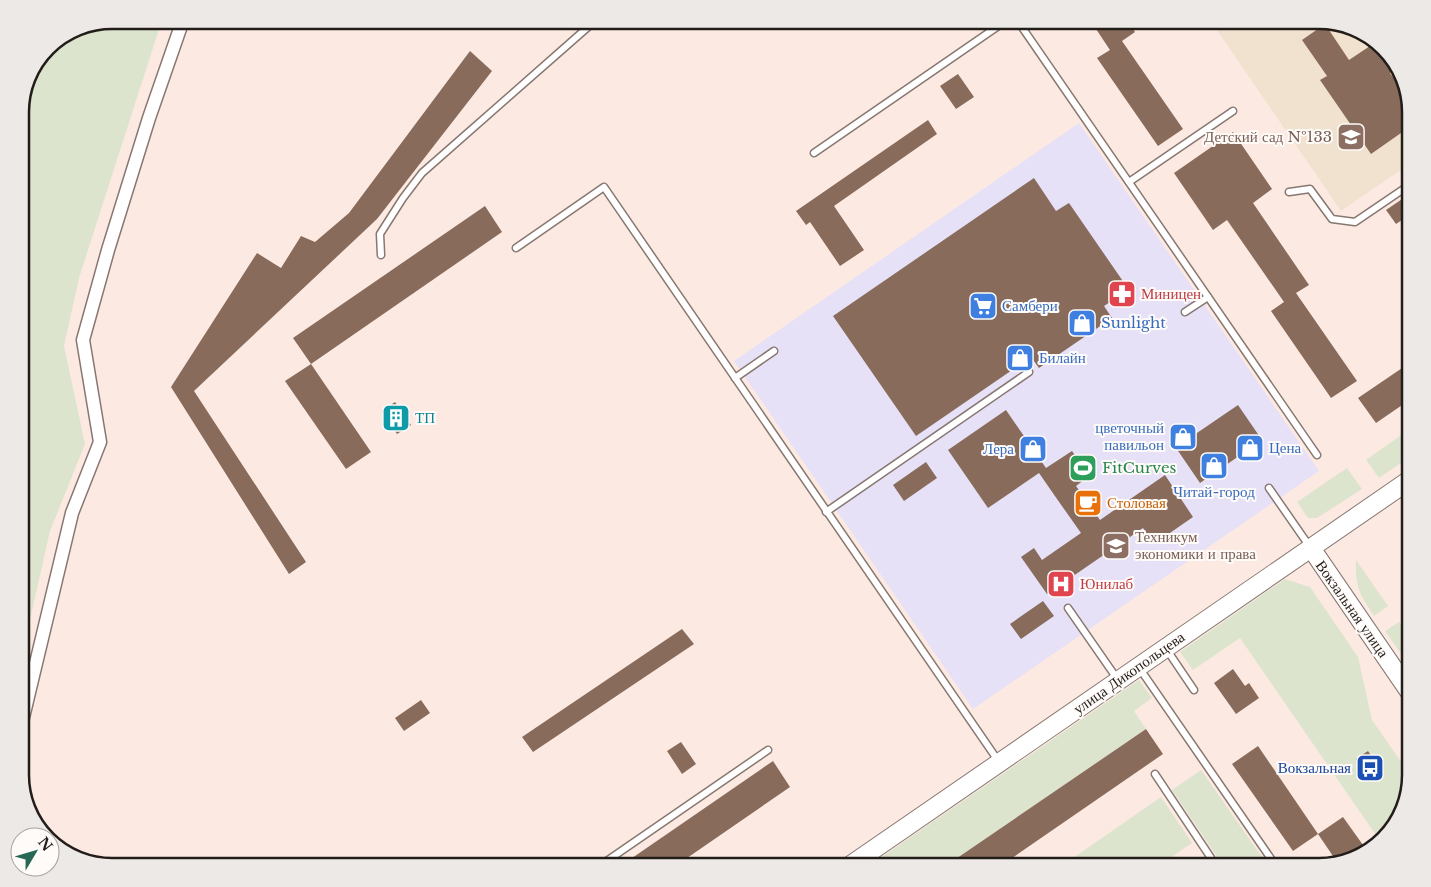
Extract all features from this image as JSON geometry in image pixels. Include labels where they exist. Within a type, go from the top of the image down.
[{"type":"street","points":[[29,692],[72,513],[100,442],[83,340],[108,250],[149,118],[180,29]]},
{"type":"street","name":"улица Дикопольцева","points":[[861,858],[1402,485]]},
{"type":"street","name":"Вокзальная улица","points":[[1311,548],[1402,681]]},
{"type":"lane","points":[[382,255],[380,234],[422,173],[586,29]]},
{"type":"lane","points":[[814,152],[994,29]]},
{"type":"lane","points":[[1023,29],[1317,455]]},
{"type":"lane","points":[[1129,182],[1233,111]]},
{"type":"lane","points":[[516,248],[604,187],[999,763]]},
{"type":"lane","points":[[1289,192],[1310,189],[1332,219],[1356,222],[1402,190]]},
{"type":"lane","points":[[1185,312],[1208,297]]},
{"type":"lane","points":[[735,378],[774,351]]},
{"type":"lane","points":[[826,512],[1029,372]]},
{"type":"lane","points":[[1270,488],[1311,548]]},
{"type":"lane","points":[[1068,608],[1118,681]]},
{"type":"lane","points":[[1166,648],[1194,690]]},
{"type":"lane","points":[[1138,667],[1270,858]]},
{"type":"lane","points":[[611,858],[768,750]]},
{"type":"lane","points":[[1155,774],[1211,858]]},
{"type":"shaded area","name":"Детский сад №133","points":[[1216,29],[1330,29],[1361,40],[1378,53],[1388,66],[1394,75],[1401,96],[1402,169],[1341,211]]},
{"type":"shaded area","points":[[1079,123],[1319,471],[973,709],[734,361]]},
{"type":"green space","points":[[159,29],[79,278],[64,346],[85,444],[50,531],[29,624],[30,96],[35,80],[53,53],[80,35],[96,30]]},
{"type":"green space","points":[[1402,434],[1402,462],[1379,478],[1366,460]]},
{"type":"green space","points":[[1347,468],[1362,489],[1317,518],[1308,518],[1297,502]]},
{"type":"green space","points":[[1356,560],[1388,606],[1374,616],[1359,590],[1356,577]]},
{"type":"green space","points":[[1285,579],[1310,587],[1358,657],[1372,720],[1402,763],[1402,786],[1396,807],[1378,834],[1376,836],[1240,638],[1193,670],[1180,652]]},
{"type":"green space","points":[[1399,622],[1402,626],[1402,655],[1385,631]]},
{"type":"green space","points":[[1139,680],[1152,698],[1134,711],[1146,729],[957,858],[880,858]]},
{"type":"green space","points":[[1201,770],[1263,858],[1218,858],[1172,790]]},
{"type":"green space","points":[[1161,797],[1192,843],[1170,858],[1073,858]]},
{"type":"building","points":[[1096,29],[1133,29],[1135,32],[1122,41],[1183,129],[1158,146],[1097,58],[1110,50]]},
{"type":"building","points":[[1318,29],[1328,29],[1349,60],[1370,46],[1378,53],[1392,72],[1390,73],[1398,85],[1402,106],[1402,132],[1371,154],[1320,80],[1327,76],[1302,40]]},
{"type":"building","points":[[470,51],[492,71],[377,219],[194,391],[306,562],[289,574],[171,387],[257,253],[281,268],[301,236],[315,242],[349,213]]},
{"type":"building","points":[[958,74],[974,97],[956,109],[940,86]]},
{"type":"building","points":[[928,120],[937,134],[834,206],[864,250],[840,266],[810,222],[806,225],[796,211]]},
{"type":"building","points":[[1233,132],[1272,189],[1253,203],[1309,285],[1296,293],[1357,381],[1331,398],[1271,311],[1284,302],[1227,220],[1213,230],[1174,173]]},
{"type":"building","points":[[1034,178],[1056,211],[1069,203],[1129,290],[1104,306],[1112,318],[1039,368],[1031,357],[916,436],[833,316]]},
{"type":"building","points":[[1402,199],[1402,220],[1396,224],[1386,210]]},
{"type":"building","points":[[485,206],[502,232],[311,364],[293,338]]},
{"type":"building","points":[[311,364],[371,452],[346,469],[285,381]]},
{"type":"building","points":[[1402,368],[1402,405],[1376,423],[1358,398]]},
{"type":"building","name":"ТП","points":[[395,402],[411,425],[397,434],[382,411]]},
{"type":"building","points":[[1238,405],[1262,440],[1200,483],[1172,440],[1189,428],[1194,435]]},
{"type":"building","points":[[1006,410],[1046,468],[1072,451],[1089,476],[1076,486],[1100,520],[1165,475],[1193,517],[1154,544],[1143,528],[1047,594],[1021,557],[1034,548],[1042,560],[1081,533],[1039,473],[988,508],[948,450]]},
{"type":"building","points":[[926,462],[937,478],[904,501],[893,485]]},
{"type":"building","points":[[1043,601],[1054,616],[1021,639],[1010,624]]},
{"type":"building","points":[[682,629],[694,644],[533,752],[522,737]]},
{"type":"building","points":[[1233,669],[1245,686],[1249,683],[1259,698],[1236,714],[1214,683]]},
{"type":"building","points":[[421,700],[430,713],[404,731],[395,718]]},
{"type":"building","points":[[1146,729],[1163,754],[1012,858],[957,858]]},
{"type":"building","points":[[681,742],[696,764],[682,774],[667,751]]},
{"type":"building","points":[[1258,746],[1318,834],[1293,851],[1232,764]]},
{"type":"building","points":[[1368,751],[1382,772],[1370,780],[1356,759]]},
{"type":"building","points":[[773,761],[790,787],[687,858],[632,858]]},
{"type":"building","points":[[1343,817],[1363,845],[1351,852],[1334,857],[1318,834]]},
{"type":"place","name":"Детский сад №133","points":[[1351,137]]},
{"type":"place","name":"Миницен","points":[[1122,294]]},
{"type":"place","name":"Самбери","points":[[983,306]]},
{"type":"place","name":"Sunlight","points":[[1082,323]]},
{"type":"place","name":"Билайн","points":[[1020,358]]},
{"type":"place","name":"ТП","points":[[396,418]]},
{"type":"place","name":"цветочный павильон","points":[[1183,437]]},
{"type":"place","name":"Цена","points":[[1250,448]]},
{"type":"place","name":"Лера","points":[[1033,449]]},
{"type":"place","name":"Читай-город","points":[[1214,466]]},
{"type":"place","name":"FitCurves","points":[[1083,468]]},
{"type":"place","name":"Столовая","points":[[1088,503]]},
{"type":"place","name":"Техникум экономики и права","points":[[1116,546]]},
{"type":"place","name":"Юнилаб","points":[[1061,584]]},
{"type":"place","name":"Вокзальная","points":[[1370,768]]}]
